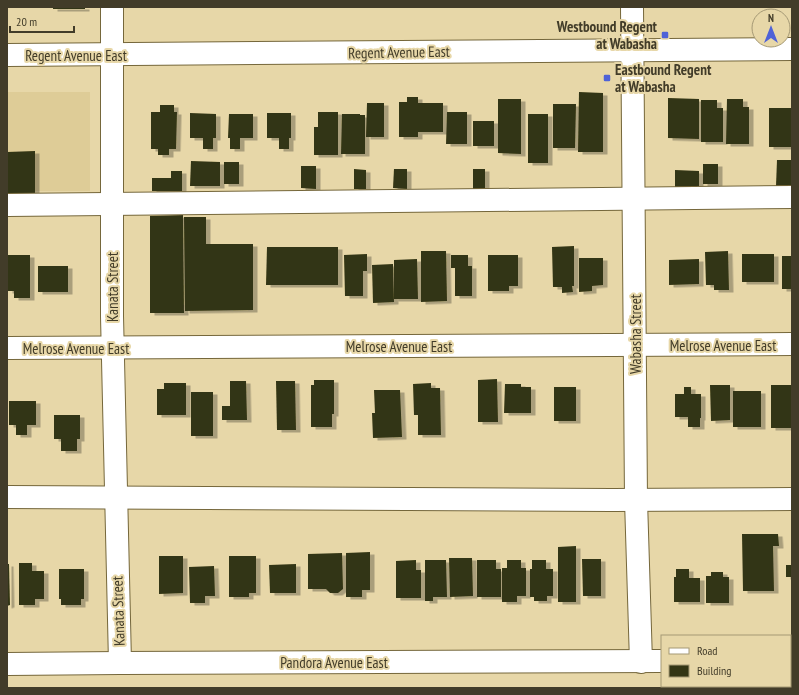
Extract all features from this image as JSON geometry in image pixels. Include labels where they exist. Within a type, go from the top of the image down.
[{"type":"street","name":"Kanata Street","points":[[112,7],[113,348],[115,497],[120,663]]},
{"type":"street","name":"Wabasha Street","points":[[632,7],[636,500],[641,662]]},
{"type":"street","name":"Regent Avenue East","points":[[7,55],[792,49]]},
{"type":"street","points":[[7,205],[634,197],[792,197]]},
{"type":"street","name":"Melrose Avenue East","points":[[7,348],[792,344]]},
{"type":"street","points":[[7,497],[636,500],[792,499]]},
{"type":"street","name":"Pandora Avenue East","points":[[7,664],[661,661]]},
{"type":"shaded area","points":[[7,92],[90,92],[90,191],[7,191]]},
{"type":"building","points":[[53,7],[85,7],[85,9],[53,9]]},
{"type":"building","points":[[579,92],[603,93],[603,152],[578,152]]},
{"type":"building","points":[[407,97],[418,97],[418,103],[443,103],[443,132],[418,132],[418,137],[399,137],[399,102],[407,102]]},
{"type":"building","points":[[668,98],[699,99],[699,139],[668,138]]},
{"type":"building","points":[[498,99],[521,99],[521,154],[498,153]]},
{"type":"building","points":[[727,99],[743,99],[743,107],[749,107],[749,144],[726,144]]},
{"type":"building","points":[[701,100],[717,100],[717,108],[723,108],[723,142],[701,142]]},
{"type":"building","points":[[367,103],[384,103],[384,137],[366,137]]},
{"type":"building","points":[[553,104],[576,104],[575,148],[553,148]]},
{"type":"building","points":[[160,105],[174,105],[174,112],[177,112],[176,149],[169,149],[169,155],[158,155],[158,149],[151,149],[151,112],[160,112]]},
{"type":"building","points":[[769,108],[792,108],[792,147],[769,147]]},
{"type":"building","points":[[318,112],[338,112],[338,155],[314,155],[314,127],[318,127]]},
{"type":"building","points":[[447,112],[467,112],[467,144],[446,144]]},
{"type":"building","points":[[190,113],[216,114],[216,138],[213,138],[213,149],[203,149],[203,138],[190,138]]},
{"type":"building","points":[[267,113],[291,113],[291,138],[289,138],[289,149],[279,149],[279,138],[267,138]]},
{"type":"building","points":[[229,114],[253,114],[253,138],[240,138],[240,149],[230,149],[230,138],[228,138]]},
{"type":"building","points":[[342,114],[365,115],[365,154],[341,154]]},
{"type":"building","points":[[528,114],[548,114],[548,163],[528,163]]},
{"type":"building","points":[[473,121],[494,121],[494,146],[473,146]]},
{"type":"building","points":[[35,151],[35,194],[7,194],[7,152]]},
{"type":"building","points":[[777,160],[792,160],[792,186],[776,186]]},
{"type":"building","points":[[191,161],[220,162],[220,186],[190,186]]},
{"type":"building","points":[[224,162],[239,162],[239,184],[224,184]]},
{"type":"building","points":[[703,164],[718,164],[718,184],[703,184]]},
{"type":"building","points":[[301,166],[316,166],[316,189],[301,188]]},
{"type":"building","points":[[354,169],[366,170],[366,189],[354,189]]},
{"type":"building","points":[[394,169],[407,169],[407,189],[393,188]]},
{"type":"building","points":[[473,169],[485,169],[485,189],[473,189]]},
{"type":"building","points":[[675,170],[699,171],[699,187],[675,187]]},
{"type":"building","points":[[171,171],[182,171],[182,191],[152,191],[152,178],[171,178]]},
{"type":"building","points":[[183,215],[184,313],[150,313],[150,216]]},
{"type":"building","points":[[184,217],[206,217],[206,244],[253,244],[253,310],[185,311]]},
{"type":"building","points":[[574,246],[573,292],[562,293],[562,287],[553,287],[552,247]]},
{"type":"building","points":[[267,247],[338,247],[338,285],[266,285]]},
{"type":"building","points":[[421,251],[446,251],[447,301],[421,302]]},
{"type":"building","points":[[728,251],[729,290],[714,290],[714,285],[706,285],[705,252]]},
{"type":"building","points":[[367,254],[367,271],[363,271],[363,296],[345,296],[344,255]]},
{"type":"building","points":[[742,254],[774,254],[774,282],[742,282]]},
{"type":"building","points":[[8,255],[30,255],[30,298],[14,298],[14,291],[8,291]]},
{"type":"building","points":[[451,255],[468,255],[468,266],[472,266],[472,296],[455,296],[455,268],[451,268]]},
{"type":"building","points":[[488,255],[518,255],[518,286],[509,286],[509,291],[488,291]]},
{"type":"building","points":[[782,256],[792,256],[792,289],[782,289]]},
{"type":"building","points":[[579,258],[603,258],[603,285],[592,286],[592,291],[579,292]]},
{"type":"building","points":[[417,259],[418,299],[394,299],[394,260]]},
{"type":"building","points":[[699,259],[699,284],[669,285],[669,260]]},
{"type":"building","points":[[393,264],[394,302],[373,303],[372,265]]},
{"type":"building","points":[[38,266],[68,266],[68,292],[38,292]]},
{"type":"building","points":[[497,379],[498,422],[478,422],[478,380]]},
{"type":"building","points":[[314,380],[334,380],[334,414],[332,414],[332,427],[311,427],[311,385],[314,385]]},
{"type":"building","points":[[230,381],[246,381],[247,420],[222,420],[222,406],[230,406]]},
{"type":"building","points":[[276,381],[295,381],[296,430],[277,430]]},
{"type":"building","points":[[164,383],[186,383],[186,415],[157,415],[157,389],[164,389]]},
{"type":"building","points":[[431,383],[431,388],[440,388],[441,435],[418,435],[418,415],[414,415],[413,384]]},
{"type":"building","points":[[505,384],[521,384],[521,387],[531,387],[531,413],[504,413]]},
{"type":"building","points":[[710,385],[730,385],[730,420],[711,421]]},
{"type":"building","points":[[771,385],[792,385],[792,428],[771,428]]},
{"type":"building","points":[[554,387],[576,387],[576,421],[554,421]]},
{"type":"building","points":[[684,387],[691,387],[691,394],[701,394],[700,427],[688,427],[688,417],[675,417],[675,394],[684,394]]},
{"type":"building","points":[[374,390],[400,390],[402,437],[373,438],[372,413],[375,413]]},
{"type":"building","points":[[733,391],[761,391],[761,427],[733,427]]},
{"type":"building","points":[[191,392],[213,392],[213,436],[191,436]]},
{"type":"building","points":[[9,401],[36,401],[36,425],[27,425],[27,435],[16,435],[16,425],[9,425]]},
{"type":"building","points":[[54,415],[80,415],[80,439],[77,439],[77,451],[61,451],[61,439],[54,439]]},
{"type":"building","points":[[742,534],[778,534],[779,546],[773,546],[774,591],[743,591]]},
{"type":"building","points":[[576,546],[576,602],[558,602],[558,547]]},
{"type":"building","points":[[370,552],[370,590],[362,590],[362,597],[346,597],[346,553]]},
{"type":"building","points":[[342,553],[343,589],[338,593],[330,593],[326,589],[308,589],[308,554]]},
{"type":"building","points":[[159,556],[183,556],[183,593],[159,594]]},
{"type":"building","points":[[229,556],[256,556],[256,593],[249,593],[249,597],[229,597]]},
{"type":"building","points":[[449,558],[472,558],[473,596],[450,597]]},
{"type":"building","points":[[582,559],[601,559],[601,596],[583,596]]},
{"type":"building","points":[[416,560],[416,570],[421,570],[421,598],[396,598],[396,561]]},
{"type":"building","points":[[425,560],[446,560],[447,597],[433,597],[433,601],[425,601]]},
{"type":"building","points":[[477,560],[496,560],[496,569],[501,569],[501,597],[477,597]]},
{"type":"building","points":[[507,560],[521,560],[521,568],[526,568],[526,596],[517,596],[517,602],[502,602],[502,568],[507,568]]},
{"type":"building","points":[[532,560],[546,560],[546,569],[553,569],[553,596],[547,596],[547,601],[534,601],[534,597],[530,597],[530,569],[532,569]]},
{"type":"building","points":[[19,563],[32,563],[32,571],[44,571],[44,599],[35,599],[35,605],[19,605]]},
{"type":"building","points":[[7,564],[9,564],[10,605],[7,606]]},
{"type":"building","points":[[296,564],[296,593],[270,593],[269,565]]},
{"type":"building","points":[[786,565],[792,565],[792,577],[786,577]]},
{"type":"building","points":[[214,566],[215,596],[205,596],[205,603],[190,603],[189,567]]},
{"type":"building","points":[[59,569],[84,569],[84,599],[81,599],[81,605],[61,605],[61,599],[59,599]]},
{"type":"building","points":[[676,569],[689,569],[689,578],[700,578],[700,602],[674,602],[674,577],[676,577]]},
{"type":"building","points":[[711,572],[723,572],[723,577],[729,577],[729,603],[706,603],[706,576],[711,576]]},
{"type":"place","name":"Westbound Regent at Wabasha","points":[[665,35]]},
{"type":"place","name":"Eastbound Regent at Wabasha","points":[[607,78]]}]
